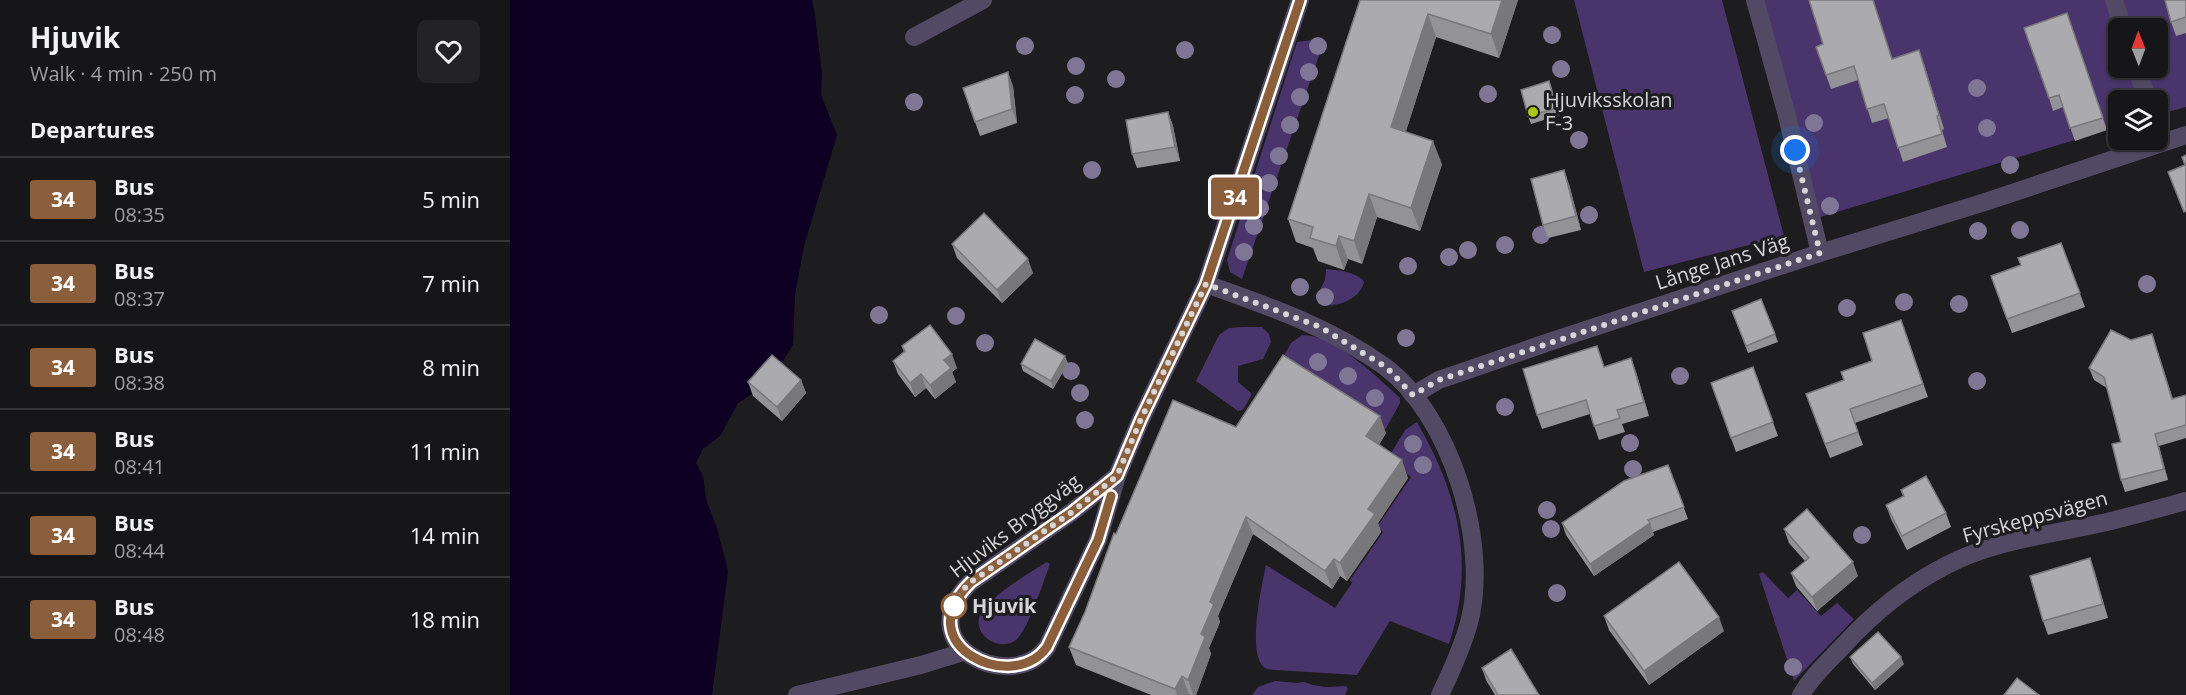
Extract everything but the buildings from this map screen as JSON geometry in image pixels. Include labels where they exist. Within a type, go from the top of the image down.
[{"type":"street","points":[[914,37],[983,0]]},
{"type":"street","name":"Hjuviks Bryggväg","points":[[1117,476],[1072,512],[971,582],[960,593],[954,606],[951,630],[960,653],[977,667],[1000,673],[1018,671],[1031,666],[1047,647],[1098,540],[1117,476],[1141,419],[1206,284],[1300,0]]},
{"type":"street","points":[[1755,0],[1786,112],[1820,253]]},
{"type":"street","points":[[2114,0],[2120,18]]},
{"type":"street","name":"Långe Jans Väg","points":[[2168,135],[2186,135]]},
{"type":"street","name":"Långe Jans Väg","points":[[1413,395],[1439,380],[1820,253],[1985,202],[2120,150]]},
{"type":"street","points":[[1206,284],[1320,327],[1386,367],[1430,417],[1454,467],[1462,492],[1472,538],[1474,573],[1469,622],[1440,695]]},
{"type":"street","name":"Fyrskeppsvägen","points":[[1801,695],[1808,683],[1857,631],[1889,603],[1922,579],[1949,564],[1992,547],[2111,521],[2186,501]]},
{"type":"street","points":[[797,695],[921,665],[960,653]]},
{"type":"shaded area","points":[[510,0],[812,0],[822,75],[821,95],[837,135],[804,246],[795,295],[793,345],[769,383],[738,403],[720,436],[703,449],[696,463],[703,476],[706,499],[717,528],[728,571],[712,695],[510,695]]},
{"type":"shaded area","points":[[1574,0],[1722,0],[1784,236],[1644,272]]},
{"type":"shaded area","points":[[1760,0],[2186,0],[2186,107],[2168,112],[2168,90],[2108,90],[2108,130],[1817,218]]},
{"type":"shaded area","points":[[1312,40],[1322,47],[1242,279],[1230,272],[1227,260],[1297,42]]},
{"type":"shaded area","points":[[1326,269],[1356,275],[1364,281],[1362,287],[1347,301],[1334,305],[1321,304],[1316,297],[1325,280]]},
{"type":"shaded area","points":[[1262,327],[1269,334],[1271,342],[1263,359],[1238,366],[1238,382],[1252,394],[1243,410],[1238,411],[1196,381],[1219,335],[1229,328]]},
{"type":"shaded area","points":[[1302,335],[1315,337],[1341,349],[1368,369],[1400,398],[1400,403],[1385,430],[1277,368],[1291,343]]},
{"type":"shaded area","points":[[1417,422],[1443,475],[1458,529],[1462,557],[1461,585],[1457,614],[1449,644],[1390,621],[1357,675],[1265,668],[1259,661],[1256,635],[1266,565],[1335,608],[1352,583],[1350,580],[1383,532],[1377,527],[1411,477],[1387,460],[1405,430]]},
{"type":"shaded area","points":[[1047,562],[1050,564],[1021,635],[1016,640],[1002,644],[988,639],[979,628],[981,613],[1011,585]]},
{"type":"shaded area","points":[[1763,572],[1788,598],[1797,590],[1821,616],[1837,603],[1854,619],[1794,681],[1759,574]]},
{"type":"shaded area","points":[[1275,681],[1304,682],[1326,687],[1346,686],[1348,689],[1345,695],[1252,695],[1258,687]]},
{"type":"bus line","name":"34","points":[[1111,496],[1098,540],[1047,647],[1038,660],[1031,666],[1018,671],[1000,673],[984,670],[966,660],[960,653],[951,630],[954,606],[960,593],[971,582],[1072,512],[1117,476],[1158,381],[1206,284],[1300,0]]},
{"type":"place","name":"Hjuviksskolan F-3","points":[[1533,112]]},
{"type":"place","name":"Hjuvik","points":[[954,606]]},
{"type":"route","points":[[954,606],[960,593],[971,582],[1072,512],[1117,476],[1158,381],[1206,284],[1320,327],[1386,367],[1413,395],[1439,380],[1820,253],[1795,150]]}]
